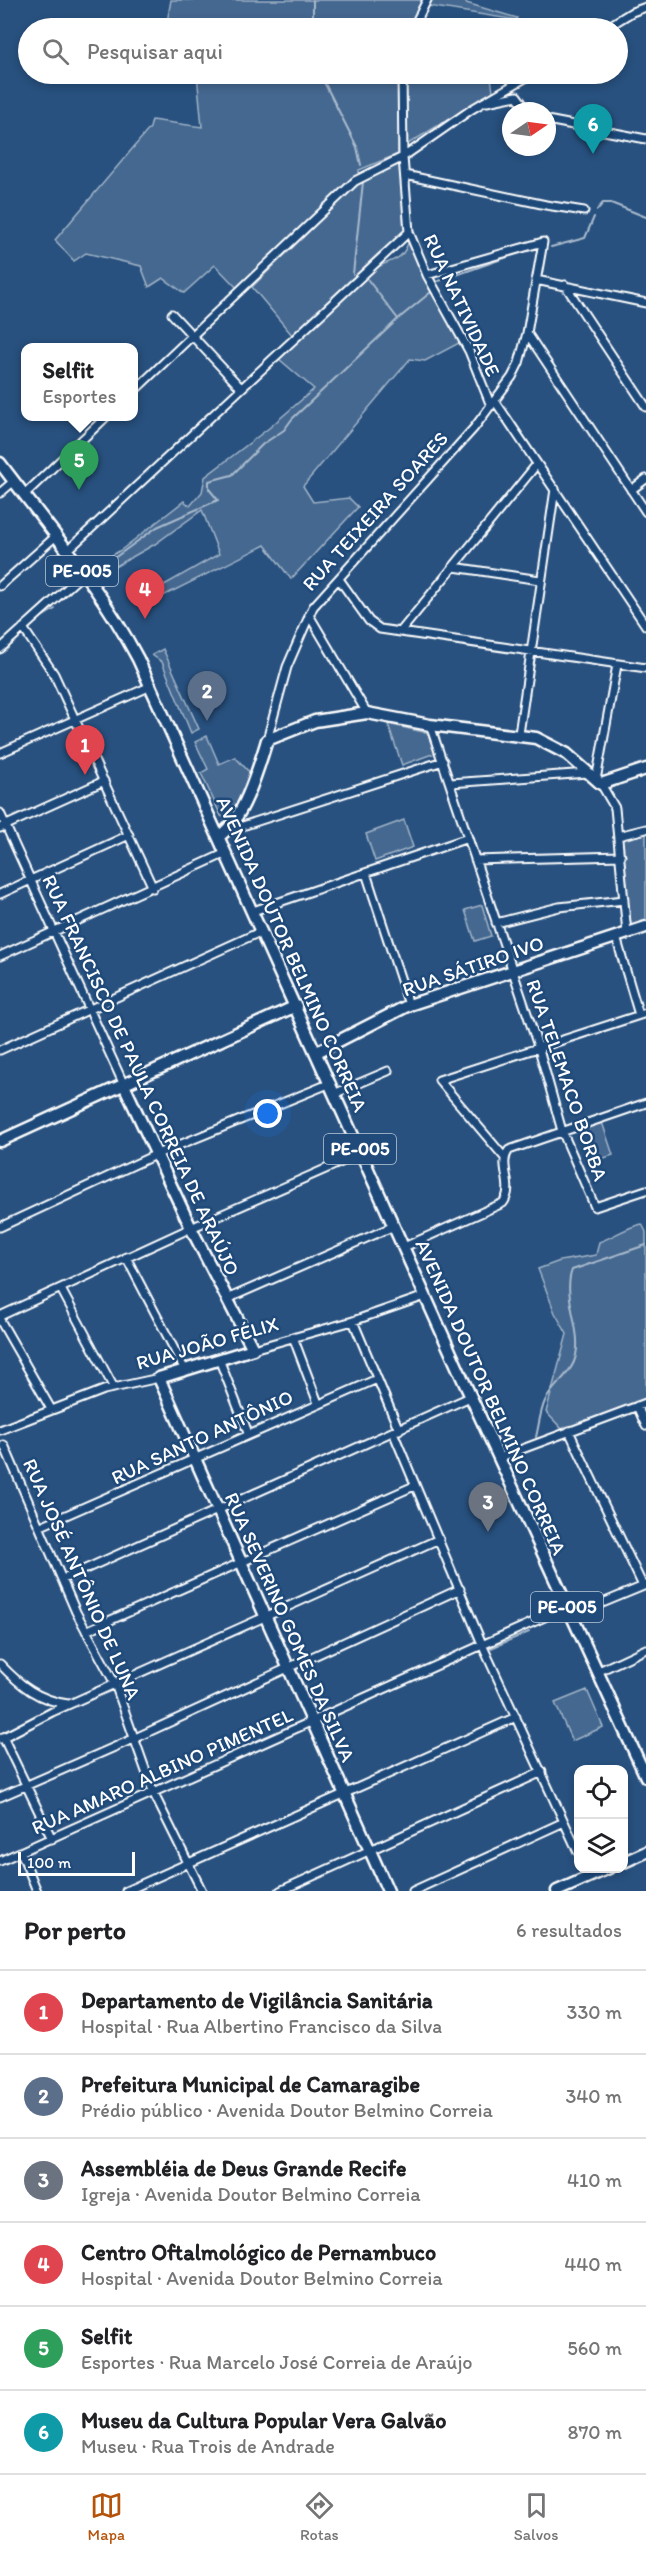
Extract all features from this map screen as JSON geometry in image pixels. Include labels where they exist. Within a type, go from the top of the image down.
[{"type":"street","points":[[418,18],[427,0]]},
{"type":"street","points":[[622,18],[646,7]]},
{"type":"street","name":"RUA NATIVIDADE","points":[[402,84],[403,156],[409,232],[427,275],[469,351],[493,404],[555,489],[646,626]]},
{"type":"street","points":[[138,387],[355,182],[403,156],[514,84]]},
{"type":"street","points":[[507,88],[511,96]]},
{"type":"street","points":[[479,105],[511,96],[519,97],[522,102]]},
{"type":"street","points":[[556,122],[646,139]]},
{"type":"street","points":[[405,175],[584,211]]},
{"type":"street","points":[[67,551],[240,387],[409,232]]},
{"type":"street","name":"RUA TEIXEIRA SOARES","points":[[223,834],[244,802],[267,740],[286,667],[313,607],[388,527],[493,404],[519,363],[543,242],[427,275]]},
{"type":"street","points":[[536,280],[646,303]]},
{"type":"street","points":[[565,285],[646,407]]},
{"type":"street","points":[[172,314],[240,387]]},
{"type":"street","points":[[526,333],[646,512]]},
{"type":"street","points":[[24,495],[103,421]]},
{"type":"street","name":"AVENIDA DOUTOR BELMINO CORREIA","points":[[0,463],[84,573],[125,633],[152,686],[223,834],[226,853],[470,1397],[597,1672],[645,1770]]},
{"type":"street","points":[[401,632],[537,464]]},
{"type":"street","points":[[631,490],[646,479]]},
{"type":"street","points":[[0,493],[14,481]]},
{"type":"street","points":[[519,734],[555,489]]},
{"type":"street","points":[[0,586],[56,536]]},
{"type":"street","points":[[454,567],[540,580]]},
{"type":"street","points":[[0,649],[84,573]]},
{"type":"street","points":[[339,579],[369,621],[380,629],[646,668]]},
{"type":"street","points":[[309,615],[367,712]]},
{"type":"street","points":[[23,628],[45,658],[77,720],[153,888]]},
{"type":"street","points":[[595,779],[617,665]]},
{"type":"street","points":[[0,753],[152,686]]},
{"type":"street","points":[[267,740],[315,721],[367,712],[430,724],[519,734],[553,745],[595,779],[615,808],[627,933]]},
{"type":"street","name":"RUA TELEMACO BORBA","points":[[430,724],[539,1049],[562,1131],[595,1207],[646,1190]]},
{"type":"street","points":[[223,834],[443,761]]},
{"type":"street","points":[[450,783],[595,779],[646,769]]},
{"type":"street","points":[[3,827],[104,781]]},
{"type":"street","name":"RUA FRANCISCO DE PAULA CORREIA DE ARAÚJO","points":[[0,813],[3,827],[191,1228],[253,1349]]},
{"type":"street","points":[[618,836],[646,829]]},
{"type":"street","points":[[0,894],[129,835]]},
{"type":"street","points":[[253,911],[468,838]]},
{"type":"street","points":[[0,956],[226,853]]},
{"type":"street","points":[[475,861],[621,856]]},
{"type":"street","points":[[366,873],[409,1005]]},
{"type":"street","points":[[496,923],[559,907],[624,900]]},
{"type":"street","name":"RUA SÁTIRO IVO","points":[[317,1052],[409,1005],[646,927]]},
{"type":"street","points":[[0,1050],[262,931]]},
{"type":"street","points":[[404,1247],[503,1203],[509,1190],[505,1158],[439,1080],[643,1014],[616,937]]},
{"type":"street","points":[[0,1141],[296,1006]]},
{"type":"street","points":[[0,1227],[157,1154],[333,1088],[388,1071]]},
{"type":"street","points":[[505,1158],[509,1150],[646,1103]]},
{"type":"street","points":[[51,1409],[0,1318],[126,1257],[362,1153]]},
{"type":"street","points":[[227,1299],[394,1226]]},
{"type":"street","points":[[126,1257],[185,1370]]},
{"type":"street","points":[[61,1289],[114,1388]]},
{"type":"street","name":"RUA JOÃO FÉLIX","points":[[0,1430],[51,1409],[114,1388],[159,1378],[292,1337],[353,1321],[425,1296]]},
{"type":"street","points":[[353,1321],[377,1378],[414,1486],[439,1539],[483,1645],[574,1842]]},
{"type":"street","points":[[292,1337],[318,1403]]},
{"type":"street","points":[[219,1359],[248,1433]]},
{"type":"street","name":"RUA SEVERINO GOMES DA SILVA","points":[[159,1378],[388,1891]]},
{"type":"street","name":"RUA SANTO ANTÔNIO","points":[[41,1526],[377,1378]]},
{"type":"street","points":[[63,1579],[470,1397]]},
{"type":"street","points":[[498,1458],[646,1403]]},
{"type":"street","points":[[637,1406],[646,1426]]},
{"type":"street","points":[[569,1431],[644,1586]]},
{"type":"street","name":"RUA JOSÉ ANTÔNIO DE LUNA","points":[[4,1445],[86,1631],[115,1684],[154,1794],[202,1891]]},
{"type":"street","points":[[86,1631],[414,1486]]},
{"type":"street","points":[[52,1839],[28,1784],[1,1738],[70,1704],[439,1539]]},
{"type":"street","name":"RUA AMARO ALBINO PIMENTEL","points":[[0,1862],[483,1645],[644,1586]]},
{"type":"street","points":[[0,1797],[134,1739],[460,1589]]},
{"type":"street","points":[[597,1672],[646,1649]]},
{"type":"street","points":[[0,1664],[17,1682],[42,1699],[70,1704]]},
{"type":"street","points":[[126,1891],[516,1717]]},
{"type":"street","points":[[280,1891],[542,1772]]},
{"type":"street","points":[[413,1891],[564,1821]]},
{"type":"street","points":[[21,1852],[37,1891]]},
{"type":"street","points":[[628,1860],[646,1852]]},
{"type":"street","points":[[557,1891],[588,1873]]},
{"type":"shaded area","points":[[171,0],[424,0],[414,18],[168,18]]},
{"type":"shaded area","points":[[432,0],[466,0],[466,3],[517,18],[503,18],[428,6]]},
{"type":"shaded area","points":[[198,84],[399,84],[398,154],[359,170],[359,174],[238,289],[215,265],[184,293],[163,278],[149,287],[141,266],[86,253],[74,261],[55,240],[150,128],[152,120],[202,127]]},
{"type":"shaded area","points":[[407,84],[492,84],[493,92],[408,144],[405,140]]},
{"type":"shaded area","points":[[400,164],[405,231],[292,335],[252,287],[358,183]]},
{"type":"shaded area","points":[[409,240],[417,262],[461,342],[425,361],[410,359],[303,486],[313,502],[349,498],[358,507],[291,579],[265,545],[161,597],[157,589],[219,554],[202,510],[155,544],[97,577],[91,568],[121,550],[184,501],[190,506],[202,492],[205,477],[269,428],[314,389],[279,359],[359,281],[377,267],[403,254]]},
{"type":"shaded area","points":[[163,649],[199,729],[191,733],[162,662],[152,655]]},
{"type":"shaded area","points":[[388,724],[428,733],[435,753],[402,765]]},
{"type":"shaded area","points":[[207,736],[219,764],[235,757],[251,774],[241,798],[225,818],[221,816],[201,773],[208,769],[195,742]]},
{"type":"shaded area","points":[[404,820],[413,847],[375,861],[366,834]]},
{"type":"shaded area","points":[[646,834],[646,924],[631,929],[622,839]]},
{"type":"shaded area","points":[[482,905],[491,936],[475,941],[465,910]]},
{"type":"shaded area","points":[[602,1122],[613,1155],[598,1160],[586,1127]]},
{"type":"shaded area","points":[[642,1224],[646,1232],[646,1398],[563,1430],[546,1412],[567,1334],[555,1313],[538,1269],[560,1261],[596,1255],[599,1242]]},
{"type":"shaded area","points":[[587,1690],[603,1727],[572,1741],[555,1703]]},
{"type":"waterway","points":[[313,0],[313,18]]},
{"type":"waterway","points":[[325,84],[357,147],[361,165]]},
{"type":"waterway","points":[[353,274],[363,182]]},
{"type":"waterway","points":[[597,210],[603,203],[611,203],[646,217]]},
{"type":"waterway","points":[[551,247],[585,238],[594,217]]},
{"type":"waterway","points":[[439,281],[536,247]]},
{"type":"waterway","points":[[368,280],[398,319]]},
{"type":"waterway","points":[[106,564],[157,527],[218,500],[209,489],[209,481],[232,475],[263,444],[284,430],[292,419],[398,319],[431,292]]},
{"type":"waterway","points":[[37,620],[55,609]]},
{"type":"waterway","points":[[536,1437],[545,1401],[571,1368],[576,1355],[576,1334],[569,1291],[572,1270],[646,1245]]},
{"type":"waterway","points":[[584,1614],[599,1608]]},
{"type":"waterway","points":[[491,1648],[529,1632]]},
{"type":"place","name":"Museu da Cultura Popular Vera Galvão","points":[[593,154]]},
{"type":"place","name":"Selfit","points":[[79,490]]},
{"type":"place","name":"Centro Oftalmológico de Pernambuco","points":[[145,619]]},
{"type":"place","name":"Prefeitura Municipal de Camaragibe","points":[[207,721]]},
{"type":"place","name":"Departamento de Vigilância Sanitária","points":[[85,775]]},
{"type":"place","name":"Assembléia de Deus Grande Recife","points":[[488,1532]]}]
